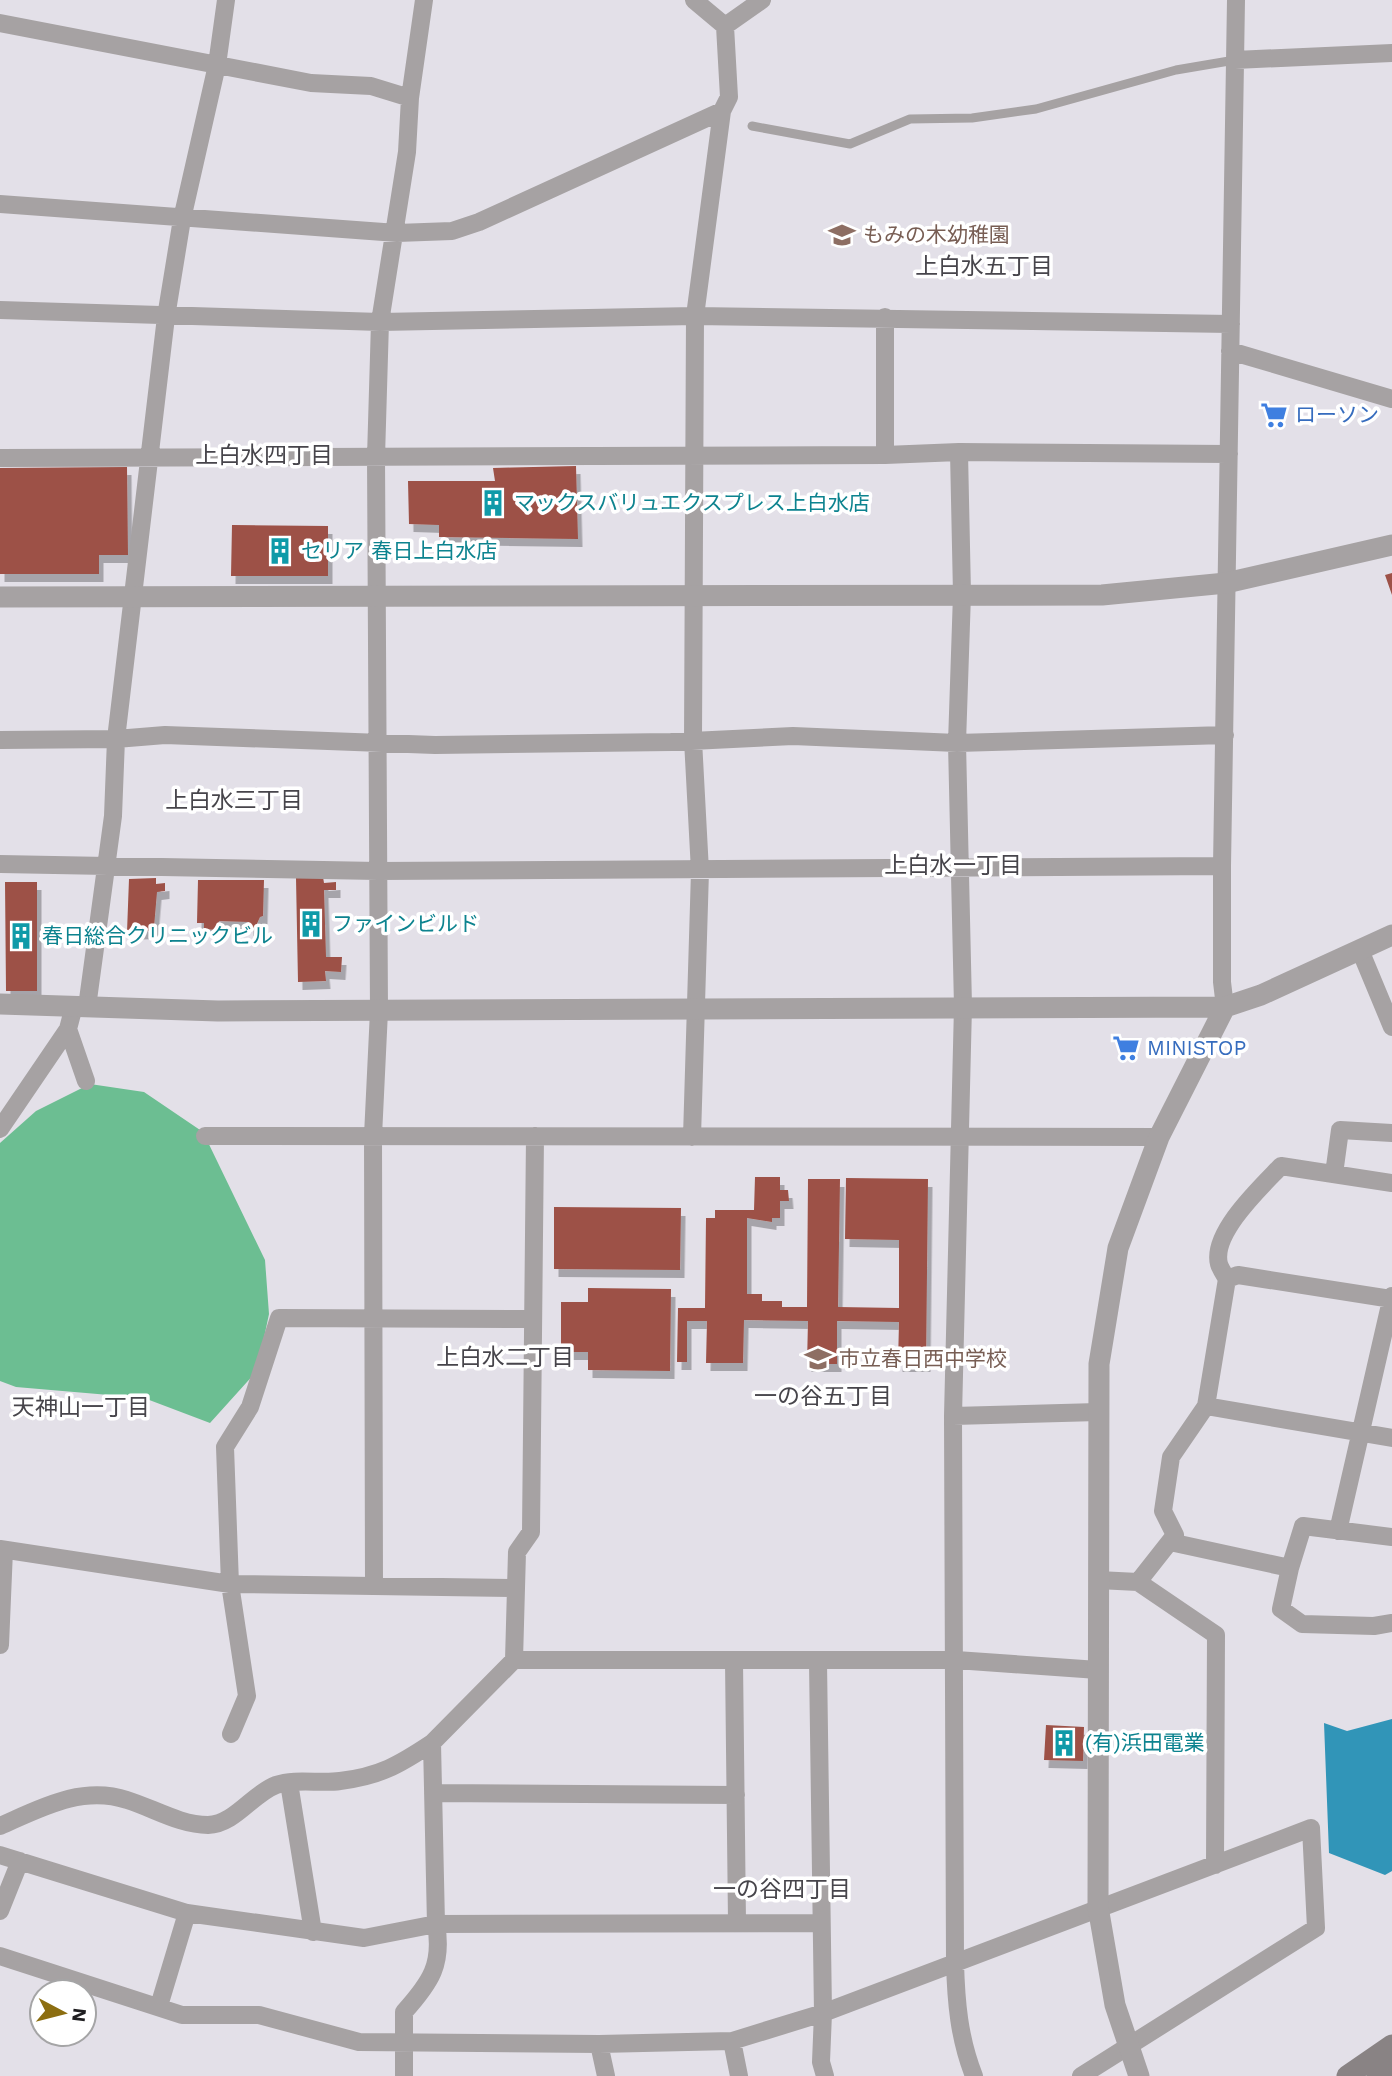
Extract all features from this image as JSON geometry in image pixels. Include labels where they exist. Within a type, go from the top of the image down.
[{"type":"main road","points":[[1347,2076],[1392,2045]]},
{"type":"main road","points":[[1377,2076],[1392,2066]]},
{"type":"street","points":[[0,1129],[81,1006],[113,816],[116,739],[166,317],[182,219],[217,65],[226,0]]},
{"type":"street","points":[[374,1586],[373,1136],[379,1011],[376,457],[380,322],[407,152],[410,98],[424,0]]},
{"type":"street","points":[[692,1137],[700,871],[693,740],[695,316],[722,111],[729,97],[725,26],[694,0]]},
{"type":"street","points":[[725,26],[762,0]]},
{"type":"street","points":[[1139,2076],[1115,2005],[1098,1907],[1098,1364],[1118,1248],[1159,1137],[1225,1007],[1222,982],[1222,866],[1236,0]]},
{"type":"street","points":[[0,23],[311,83],[371,86],[410,98]]},
{"type":"street","points":[[1236,60],[1392,53]]},
{"type":"street","points":[[0,204],[182,219],[393,233],[432,233],[479,222],[722,111]]},
{"type":"street","points":[[0,310],[380,322],[695,316],[1231,324]]},
{"type":"street","points":[[885,317],[885,455]]},
{"type":"street","points":[[1230,351],[1392,399]]},
{"type":"street","points":[[0,458],[885,455],[959,452],[1229,454]]},
{"type":"street","points":[[959,452],[962,594],[957,743],[963,1006],[953,1416],[956,1660],[955,1962],[956,2004],[962,2038],[974,2076]]},
{"type":"street","points":[[0,597],[1102,595],[1226,583],[1392,545]]},
{"type":"street","points":[[0,740],[116,739],[165,735],[519,744],[793,736],[957,743],[1225,735]]},
{"type":"street","points":[[0,864],[378,871],[1222,866]]},
{"type":"street","points":[[0,1004],[379,1011],[963,1006],[1225,1007],[1261,995],[1392,935]]},
{"type":"street","points":[[1360,950],[1392,1027]]},
{"type":"street","points":[[68,1029],[86,1081]]},
{"type":"street","points":[[1334,1174],[1340,1130],[1392,1133]]},
{"type":"street","points":[[205,1136],[1159,1137]]},
{"type":"street","points":[[0,1826],[59,1800],[90,1794],[124,1799],[170,1817],[206,1825],[220,1823],[276,1785],[338,1782],[392,1769],[432,1743],[514,1660],[517,1552],[531,1532],[535,1136]]},
{"type":"street","points":[[1138,1582],[1175,1535],[1163,1511],[1171,1457],[1206,1406],[1227,1279],[1218,1262],[1223,1237],[1248,1199],[1281,1166],[1392,1183]]},
{"type":"street","points":[[1227,1279],[1238,1275],[1391,1298],[1338,1531]]},
{"type":"street","points":[[231,1734],[247,1696],[230,1584],[225,1447],[250,1407],[279,1318],[533,1319]]},
{"type":"street","points":[[1206,1406],[1392,1438]]},
{"type":"street","points":[[953,1416],[1098,1412]]},
{"type":"street","points":[[1392,1537],[1303,1526],[1281,1609],[1302,1624],[1374,1626],[1392,1623]]},
{"type":"street","points":[[1170,1542],[1290,1568]]},
{"type":"street","points":[[0,1645],[2,1550],[230,1584],[516,1588]]},
{"type":"street","points":[[1098,1580],[1138,1582],[1216,1635],[1215,1865]]},
{"type":"street","points":[[514,1660],[956,1660],[1098,1670]]},
{"type":"street","points":[[734,1661],[737,1922]]},
{"type":"street","points":[[818,1662],[819,1923],[823,2013],[821,2062],[825,2076]]},
{"type":"street","points":[[404,2076],[404,2012],[428,1986],[441,1950],[436,1924],[432,1743]]},
{"type":"street","points":[[289,1783],[313,1932]]},
{"type":"street","points":[[433,1793],[736,1795]]},
{"type":"street","points":[[0,1956],[183,2015],[260,2015],[359,2042],[599,2044],[732,2041],[823,2013],[1311,1828],[1316,1928],[1128,2049],[1081,2076]]},
{"type":"street","points":[[0,1855],[187,1913],[364,1938],[436,1924],[819,1923]]},
{"type":"street","points":[[0,1911],[20,1861]]},
{"type":"street","points":[[159,2006],[187,1913]]},
{"type":"street","points":[[732,2041],[739,2076]]},
{"type":"street","points":[[599,2044],[606,2076]]},
{"type":"lane","points":[[752,126],[850,144],[910,119],[972,118],[1036,109],[1177,70],[1236,60]]},
{"type":"green space","points":[[90,1084],[144,1092],[203,1132],[265,1260],[269,1314],[257,1371],[210,1423],[144,1398],[16,1387],[0,1381],[0,1143],[36,1111]]},
{"type":"water","points":[[1392,1719],[1392,1871],[1385,1875],[1329,1853],[1324,1723],[1347,1731]]},
{"type":"building","name":"マックスバリュエクスプレス上白水店","points":[[576,466],[578,539],[439,537],[439,525],[409,524],[408,481],[495,481],[493,468]]},
{"type":"building","points":[[127,467],[128,555],[99,555],[99,574],[0,574],[0,468]]},
{"type":"building","name":"セリア 春日上白水店","points":[[232,525],[328,526],[328,576],[231,576]]},
{"type":"building","points":[[1392,573],[1392,595],[1385,575]]},
{"type":"building","name":"ファインビルド","points":[[323,877],[324,883],[336,882],[336,890],[324,890],[326,957],[342,957],[341,972],[325,971],[326,981],[298,982],[296,878]]},
{"type":"building","points":[[156,878],[156,884],[165,883],[165,891],[157,892],[154,927],[150,931],[127,932],[129,879]]},
{"type":"building","points":[[198,880],[264,880],[263,916],[255,928],[249,928],[249,922],[219,921],[217,930],[204,929],[204,923],[197,923]]},
{"type":"building","name":"春日総合クリニックビル","points":[[5,882],[37,882],[37,991],[6,991]]},
{"type":"building","points":[[755,1177],[780,1177],[780,1190],[788,1190],[789,1201],[780,1201],[780,1218],[772,1218],[772,1222],[747,1218],[747,1294],[762,1294],[762,1301],[782,1301],[782,1307],[807,1307],[808,1179],[840,1179],[838,1307],[899,1308],[899,1240],[845,1239],[846,1178],[928,1179],[926,1364],[898,1364],[899,1322],[837,1321],[837,1364],[807,1364],[808,1321],[744,1320],[743,1363],[706,1363],[707,1321],[687,1321],[687,1362],[677,1362],[678,1308],[705,1308],[706,1218],[715,1218],[715,1210],[754,1210]]},
{"type":"building","points":[[554,1207],[681,1208],[680,1270],[554,1269]]},
{"type":"building","points":[[588,1288],[671,1289],[670,1371],[588,1370],[588,1352],[561,1352],[561,1302],[588,1302]]},
{"type":"building","name":"(有)浜田電業","points":[[1046,1725],[1084,1727],[1083,1761],[1044,1760]]},
{"type":"place","name":"もみの木幼稚園","points":[[842,235]]},
{"type":"place","name":"ローソン","points":[[1274,415]]},
{"type":"place","name":"マックスバリュエクスプレス上白水店","points":[[493,503]]},
{"type":"place","name":"セリア 春日上白水店","points":[[280,551]]},
{"type":"place","name":"ファインビルド","points":[[311,924]]},
{"type":"place","name":"春日総合クリニックビル","points":[[21,936]]},
{"type":"place","name":"MINISTOP","points":[[1126,1048]]},
{"type":"place","name":"市立春日西中学校","points":[[818,1359]]},
{"type":"place","name":"(有)浜田電業","points":[[1064,1743]]},
{"type":"district","name":"上白水五丁目","points":[[984,266]]},
{"type":"district","name":"上白水四丁目","points":[[264,455]]},
{"type":"district","name":"上白水三丁目","points":[[234,800]]},
{"type":"district","name":"上白水一丁目","points":[[953,865]]},
{"type":"district","name":"上白水二丁目","points":[[505,1357]]},
{"type":"district","name":"一の谷五丁目","points":[[823,1396]]},
{"type":"district","name":"天神山一丁目","points":[[81,1407]]},
{"type":"district","name":"一の谷四丁目","points":[[782,1889]]}]
